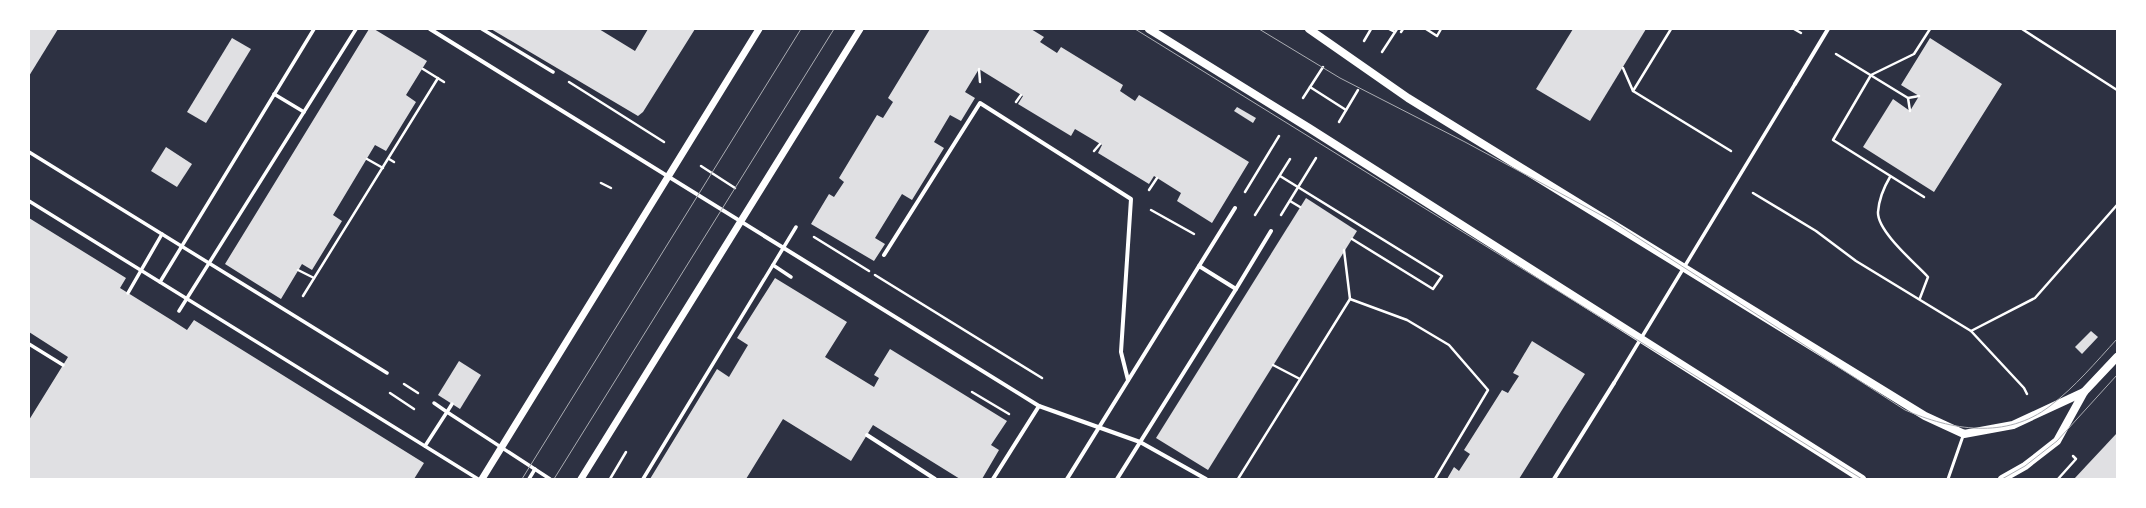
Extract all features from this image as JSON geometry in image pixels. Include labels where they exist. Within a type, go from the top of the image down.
[{"type":"main road","points":[[1149,29],[1309,128],[1862,479]]},
{"type":"main road","points":[[1309,29],[1408,98],[1918,412],[1964,434],[2013,424],[2084,392]]},
{"type":"main road","points":[[2002,479],[2025,466],[2057,441],[2084,392],[2117,357]]},
{"type":"street","points":[[160,282],[314,29]]},
{"type":"street","points":[[179,311],[210,264],[356,29]]},
{"type":"street","points":[[430,29],[1039,406],[1099,426],[1140,442],[1206,479]]},
{"type":"street","points":[[482,29],[553,72]]},
{"type":"street","points":[[482,479],[670,177],[759,29]]},
{"type":"street","points":[[581,479],[860,29]]},
{"type":"street","points":[[1554,479],[1736,183],[1828,29]]},
{"type":"street","points":[[274,94],[304,112]]},
{"type":"street","points":[[884,256],[980,103],[1131,199],[1121,352],[1128,380]]},
{"type":"street","points":[[29,152],[387,373]]},
{"type":"street","points":[[29,201],[478,479]]},
{"type":"street","points":[[1066,479],[1235,208]]},
{"type":"street","points":[[643,479],[796,227]]},
{"type":"street","points":[[1117,479],[1271,231]]},
{"type":"street","points":[[128,293],[162,234]]},
{"type":"street","points":[[773,265],[791,277]]},
{"type":"street","points":[[1199,266],[1236,289]]},
{"type":"street","points":[[29,344],[63,365]]},
{"type":"street","points":[[434,403],[550,479]]},
{"type":"street","points":[[425,446],[452,404]]},
{"type":"street","points":[[993,479],[1039,406]]},
{"type":"street","points":[[866,435],[935,479]]},
{"type":"street","points":[[529,479],[535,469]]},
{"type":"lane","points":[[1948,479],[1964,434]]},
{"type":"path","points":[[1389,29],[1394,32]]},
{"type":"path","points":[[1378,58],[1397,29]]},
{"type":"path","points":[[1426,29],[1437,36],[1441,29]]},
{"type":"path","points":[[1633,91],[1671,29]]},
{"type":"path","points":[[1794,29],[1908,98],[1919,96]]},
{"type":"path","points":[[1924,197],[1833,140],[1871,76],[1914,54],[1930,29]]},
{"type":"path","points":[[2022,29],[2117,90]]},
{"type":"path","points":[[1623,68],[1633,91],[1748,162]]},
{"type":"path","points":[[423,69],[444,82]]},
{"type":"path","points":[[553,72],[666,143]]},
{"type":"path","points":[[299,302],[438,78]]},
{"type":"path","points":[[1335,128],[1362,84]]},
{"type":"path","points":[[1310,87],[1346,110]]},
{"type":"path","points":[[1908,98],[1910,110]]},
{"type":"path","points":[[1271,231],[1320,152]]},
{"type":"path","points":[[367,159],[383,168]]},
{"type":"path","points":[[389,159],[394,162]]},
{"type":"path","points":[[1261,206],[1290,159]]},
{"type":"path","points":[[698,164],[738,189]]},
{"type":"path","points":[[1235,208],[1260,168]]},
{"type":"path","points":[[1280,176],[1442,276],[1433,289],[1352,239]]},
{"type":"path","points":[[1890,177],[1881,196],[1878,213],[1882,226],[1928,277],[1920,298]]},
{"type":"path","points":[[601,183],[611,188]]},
{"type":"path","points":[[1736,183],[1816,231],[1856,261],[1920,298],[1971,331],[2024,388]]},
{"type":"path","points":[[1131,199],[1196,236]]},
{"type":"path","points":[[1290,201],[1300,207]]},
{"type":"path","points":[[1971,331],[2035,298],[2117,205]]},
{"type":"path","points":[[796,227],[1042,378]]},
{"type":"path","points":[[1238,479],[1350,299],[1344,250]]},
{"type":"path","points":[[298,270],[314,278]]},
{"type":"path","points":[[1350,299],[1407,320],[1449,345],[1488,390],[1435,479]]},
{"type":"path","points":[[1273,365],[1300,379]]},
{"type":"path","points":[[2058,479],[2076,459]]},
{"type":"building","points":[[29,29],[58,29],[29,76]]},
{"type":"building","points":[[369,29],[374,29],[427,61],[406,95],[416,102],[386,151],[375,145],[333,215],[342,221],[312,270],[302,264],[281,299],[225,264]]},
{"type":"building","points":[[491,29],[599,29],[635,51],[648,29],[695,29],[643,112],[638,116]]},
{"type":"building","points":[[930,29],[1031,29],[1044,37],[1040,42],[1057,53],[1061,47],[1123,85],[1120,91],[1135,101],[1139,95],[1249,162],[1212,223],[1177,201],[1181,193],[1154,176],[1149,184],[1098,153],[1102,145],[1075,129],[1071,136],[1018,104],[1023,96],[979,69],[965,92],[975,98],[961,121],[950,115],[934,142],[944,148],[912,200],[902,194],[875,238],[885,244],[874,261],[811,224],[829,194],[834,197],[844,182],[839,178],[877,115],[883,118],[893,102],[888,98]]},
{"type":"building","points":[[1573,29],[1646,29],[1590,121],[1536,89]]},
{"type":"building","points":[[232,38],[251,49],[206,123],[187,112]]},
{"type":"building","points":[[1930,38],[2002,84],[1934,192],[1863,147],[1893,99],[1910,111],[1919,96],[1901,85]]},
{"type":"building","points":[[1237,107],[1256,118],[1253,123],[1234,111]]},
{"type":"building","points":[[166,147],[192,164],[177,187],[151,171]]},
{"type":"building","points":[[1306,198],[1357,231],[1208,470],[1156,438]]},
{"type":"building","points":[[29,218],[126,278],[120,288],[187,330],[194,320],[424,463],[414,479],[29,479],[29,420],[68,357],[29,332]]},
{"type":"building","points":[[775,278],[847,322],[825,357],[874,387],[879,378],[874,375],[890,349],[1007,421],[991,445],[999,450],[982,479],[960,479],[873,425],[851,461],[783,419],[746,479],[650,479],[717,369],[729,377],[748,345],[737,338]]},
{"type":"building","points":[[2091,331],[2098,337],[2082,354],[2075,347]]},
{"type":"building","points":[[1532,341],[1585,374],[1519,479],[1447,479],[1454,467],[1459,471],[1470,454],[1464,450],[1502,390],[1508,393],[1519,376],[1513,373]]},
{"type":"building","points":[[459,361],[481,375],[460,409],[438,395]]},
{"type":"building","points":[[2117,433],[2117,479],[2074,479]]},
{"type":"tram line","points":[[522,479],[801,29]]},
{"type":"tram line","points":[[554,479],[834,29]]},
{"type":"tram line","points":[[1135,29],[1862,479]]},
{"type":"tram line","points":[[1259,29],[1340,78],[1465,142],[1612,221],[1905,410],[1923,417],[1941,423],[1978,428],[2015,424],[2033,417],[2050,406],[2068,391],[2117,339]]},
{"type":"tram line","points":[[2002,479],[2025,466],[2057,441],[2117,375]]}]
